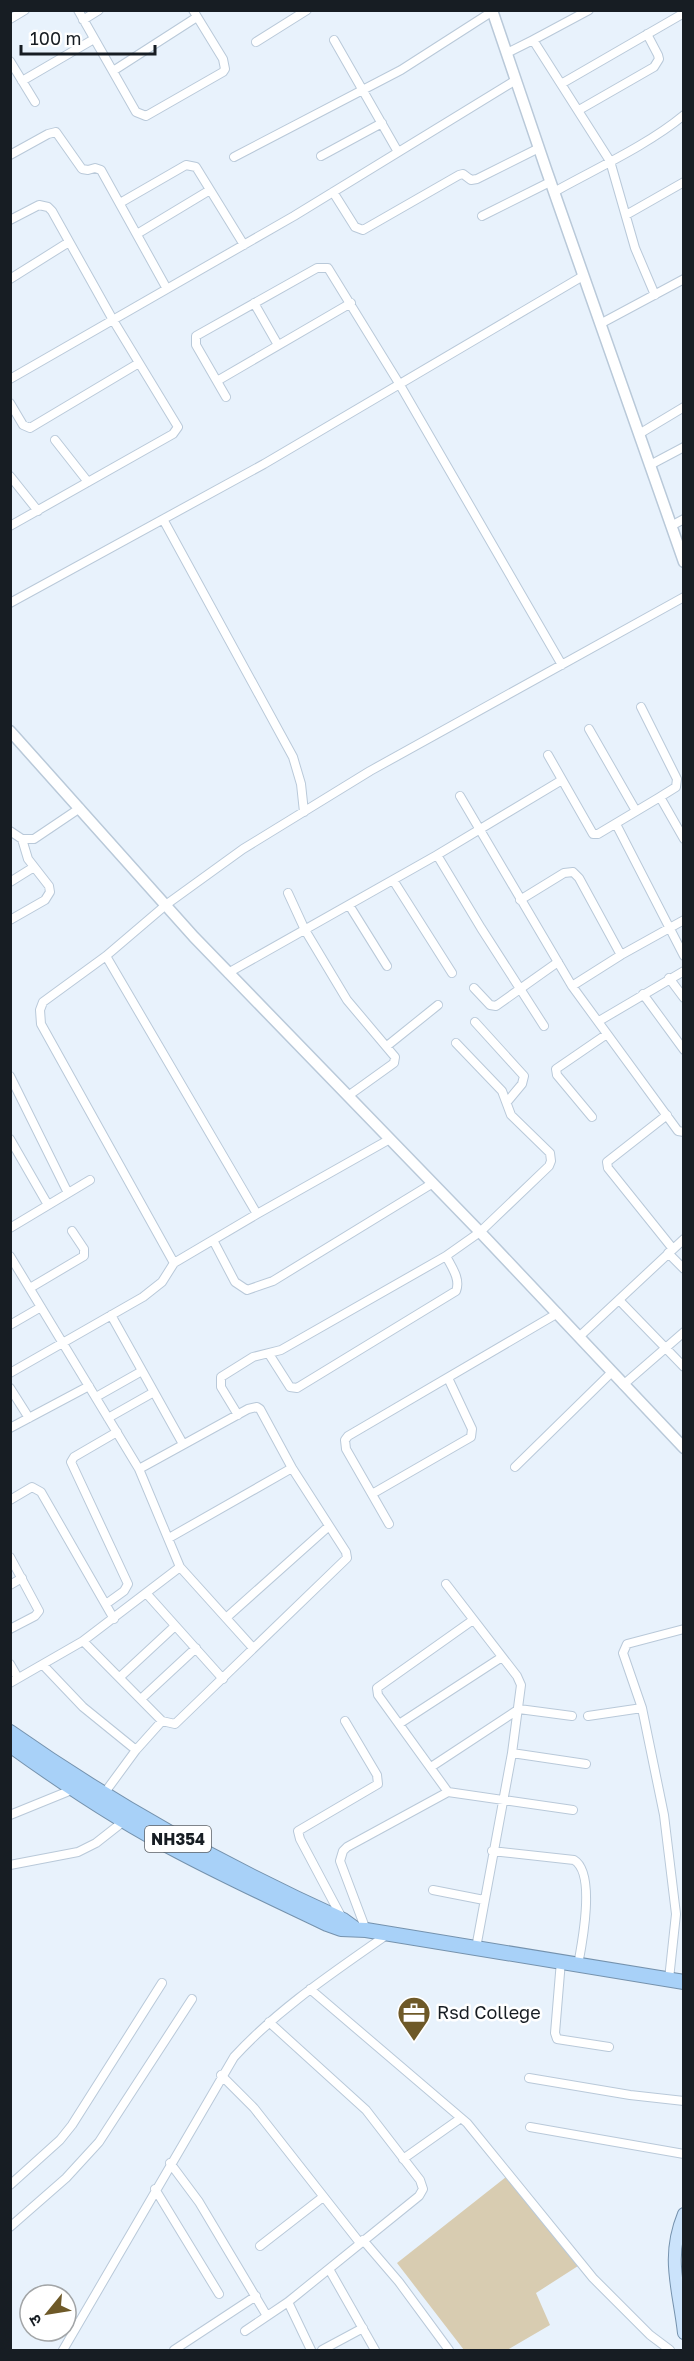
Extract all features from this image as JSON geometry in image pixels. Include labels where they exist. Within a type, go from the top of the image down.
[{"type":"highway","name":"NH354","points":[[10,1732],[100,1799],[124,1821],[177,1851],[327,1924],[341,1929],[388,1934],[684,1982]]},
{"type":"highway","name":"NH354","points":[[10,1745],[74,1789],[100,1799],[361,1930]]},
{"type":"main road","points":[[684,2214],[676,2233],[673,2257],[684,2333]]},
{"type":"street","points":[[10,19],[25,10]]},
{"type":"street","points":[[78,10],[136,112],[141,116],[146,116],[223,72],[225,66],[195,14],[113,71]]},
{"type":"street","points":[[83,20],[99,10]]},
{"type":"street","points":[[256,42],[307,10]]},
{"type":"street","points":[[507,53],[589,10]]},
{"type":"street","points":[[234,157],[400,70],[493,11],[552,187],[684,562]]},
{"type":"street","points":[[561,84],[684,13]]},
{"type":"street","points":[[579,110],[654,67],[659,59],[647,34]]},
{"type":"street","points":[[22,81],[94,39]]},
{"type":"street","points":[[334,40],[398,152]]},
{"type":"street","points":[[533,40],[610,161],[639,260],[654,295]]},
{"type":"street","points":[[10,61],[34,102]]},
{"type":"street","points":[[10,379],[333,192],[516,80]]},
{"type":"street","points":[[482,216],[610,161],[684,115]]},
{"type":"street","points":[[321,156],[382,123]]},
{"type":"street","points":[[10,155],[56,132],[82,170],[95,168],[101,170],[167,289]]},
{"type":"street","points":[[333,192],[355,227],[363,230],[459,175],[463,174],[471,180],[477,179],[539,148]]},
{"type":"street","points":[[120,203],[186,165],[196,167],[243,245]]},
{"type":"street","points":[[626,215],[684,182]]},
{"type":"street","points":[[136,234],[210,190]]},
{"type":"street","points":[[10,220],[34,207],[44,205],[52,211],[113,320],[177,424],[176,431],[10,526]]},
{"type":"street","points":[[10,279],[69,242]]},
{"type":"street","points":[[226,397],[196,345],[196,336],[323,267],[332,272],[562,665]]},
{"type":"street","points":[[10,603],[164,521],[583,276]]},
{"type":"street","points":[[600,324],[684,279]]},
{"type":"street","points":[[254,303],[278,345]]},
{"type":"street","points":[[217,381],[351,303]]},
{"type":"street","points":[[10,403],[23,425],[30,428],[139,363]]},
{"type":"street","points":[[639,434],[684,406]]},
{"type":"street","points":[[55,440],[88,482]]},
{"type":"street","points":[[650,465],[684,447]]},
{"type":"street","points":[[10,476],[38,510]]},
{"type":"street","points":[[671,526],[684,519]]},
{"type":"street","points":[[164,521],[293,757],[302,784],[304,812]]},
{"type":"street","points":[[174,1263],[41,1024],[40,1010],[44,1002],[106,957],[167,904],[227,859],[370,771],[684,597]]},
{"type":"street","points":[[548,755],[590,832],[598,834],[676,787],[677,782],[641,707]]},
{"type":"street","points":[[589,729],[636,810]]},
{"type":"street","points":[[10,731],[228,973],[558,1313],[684,1448]]},
{"type":"street","points":[[228,973],[437,855],[562,780]]},
{"type":"street","points":[[460,796],[572,986],[678,1131],[684,1132]]},
{"type":"street","points":[[660,797],[684,839]]},
{"type":"street","points":[[10,831],[22,839],[34,838],[80,808]]},
{"type":"street","points":[[616,824],[668,929],[684,956]]},
{"type":"street","points":[[10,920],[48,896],[48,886],[25,855],[22,839]]},
{"type":"street","points":[[437,855],[544,1026]]},
{"type":"street","points":[[10,882],[34,867]]},
{"type":"street","points":[[520,900],[564,873],[573,872],[579,878],[621,955]]},
{"type":"street","points":[[393,880],[452,973]]},
{"type":"street","points":[[288,893],[305,930],[347,1000],[395,1057],[394,1063],[348,1096]]},
{"type":"street","points":[[349,905],[387,966]]},
{"type":"street","points":[[572,986],[621,955],[684,920]]},
{"type":"street","points":[[106,957],[257,1214]]},
{"type":"street","points":[[474,988],[493,1006],[498,1005],[558,962]]},
{"type":"street","points":[[599,1021],[684,970]]},
{"type":"street","points":[[669,978],[684,998]]},
{"type":"street","points":[[642,994],[684,1050]]},
{"type":"street","points":[[387,1046],[438,1005]]},
{"type":"street","points":[[476,1022],[524,1076],[522,1084],[507,1102]]},
{"type":"street","points":[[592,1117],[557,1076],[556,1069],[607,1034]]},
{"type":"street","points":[[238,1415],[221,1387],[221,1377],[254,1357],[269,1354],[290,1345],[446,1256],[480,1232],[552,1161],[550,1152],[510,1113],[500,1088],[456,1043]]},
{"type":"street","points":[[10,1076],[69,1193]]},
{"type":"street","points":[[667,1115],[607,1162],[608,1168],[684,1269]]},
{"type":"street","points":[[10,1139],[48,1205]]},
{"type":"street","points":[[10,1373],[152,1292],[162,1282],[174,1263],[390,1139]]},
{"type":"street","points":[[10,1228],[90,1180]]},
{"type":"street","points":[[213,1240],[235,1282],[247,1290],[273,1281],[433,1184]]},
{"type":"street","points":[[30,1288],[85,1255],[84,1249],[72,1231]]},
{"type":"street","points":[[580,1336],[684,1239]]},
{"type":"street","points":[[10,1256],[139,1469],[180,1567],[253,1648]]},
{"type":"street","points":[[269,1354],[288,1385],[297,1388],[456,1291],[457,1278],[446,1256]]},
{"type":"street","points":[[619,1300],[684,1367]]},
{"type":"street","points":[[10,1325],[42,1307]]},
{"type":"street","points":[[389,1524],[346,1449],[345,1440],[348,1436],[558,1313]]},
{"type":"street","points":[[111,1316],[183,1444]]},
{"type":"street","points":[[623,1385],[684,1332]]},
{"type":"street","points":[[96,1397],[142,1371]]},
{"type":"street","points":[[515,1467],[612,1372]]},
{"type":"street","points":[[372,1494],[471,1437],[472,1429],[448,1378]]},
{"type":"street","points":[[10,1428],[89,1386]]},
{"type":"street","points":[[10,1388],[29,1418]]},
{"type":"street","points":[[108,1418],[154,1392]]},
{"type":"street","points":[[83,1641],[162,1721],[175,1724],[347,1558],[346,1552],[292,1468],[260,1409],[252,1407],[139,1469]]},
{"type":"street","points":[[106,1604],[124,1591],[128,1584],[71,1462],[74,1457],[117,1432]]},
{"type":"street","points":[[169,1538],[292,1468]]},
{"type":"street","points":[[10,1500],[33,1487],[41,1492],[114,1619]]},
{"type":"street","points":[[225,1618],[329,1527]]},
{"type":"street","points":[[10,1557],[39,1611],[35,1616],[10,1629]]},
{"type":"street","points":[[10,1683],[83,1641],[180,1567]]},
{"type":"street","points":[[10,1585],[22,1578]]},
{"type":"street","points":[[446,1584],[520,1680],[519,1709],[512,1753],[492,1851],[476,1948]]},
{"type":"street","points":[[146,1593],[223,1679]]},
{"type":"street","points":[[448,1792],[377,1691],[379,1686],[473,1620]]},
{"type":"street","points":[[120,1677],[175,1626]]},
{"type":"street","points":[[669,1979],[676,1926],[664,1815],[642,1708],[623,1658],[623,1649],[633,1642],[684,1629]]},
{"type":"street","points":[[141,1699],[196,1648]]},
{"type":"street","points":[[399,1724],[502,1657]]},
{"type":"street","points":[[10,1664],[18,1678]]},
{"type":"street","points":[[43,1665],[83,1707],[136,1750]]},
{"type":"street","points":[[588,1716],[642,1708]]},
{"type":"street","points":[[431,1767],[519,1709],[572,1716]]},
{"type":"street","points":[[100,1799],[136,1750],[162,1721]]},
{"type":"street","points":[[343,1920],[300,1839],[298,1831],[378,1784],[377,1775],[345,1721]]},
{"type":"street","points":[[512,1753],[586,1764]]},
{"type":"street","points":[[10,1815],[74,1789]]},
{"type":"street","points":[[361,1930],[340,1861],[343,1851],[448,1792],[573,1810]]},
{"type":"street","points":[[10,1865],[78,1852],[96,1843],[124,1821]]},
{"type":"street","points":[[492,1851],[578,1862],[582,1871],[587,1915],[578,1965]]},
{"type":"street","points":[[433,1890],[484,1900]]},
{"type":"street","points":[[63,2350],[221,2075],[234,2057],[269,2022],[310,1989],[388,1934]]},
{"type":"street","points":[[561,1961],[556,2039],[609,2047]]},
{"type":"street","points":[[10,2185],[60,2140],[72,2125],[162,1983]]},
{"type":"street","points":[[310,1989],[461,2118],[593,2278],[643,2328],[670,2350]]},
{"type":"street","points":[[10,2227],[66,2178],[99,2142],[192,1999]]},
{"type":"street","points":[[245,2331],[288,2302],[422,2193],[422,2185],[366,2110],[269,2022]]},
{"type":"street","points":[[221,2075],[254,2108],[323,2197],[399,2282],[449,2350]]},
{"type":"street","points":[[529,2078],[630,2095],[684,2101]]},
{"type":"street","points":[[404,2159],[461,2118]]},
{"type":"street","points":[[530,2127],[684,2154]]},
{"type":"street","points":[[170,2163],[200,2202],[267,2316]]},
{"type":"street","points":[[155,2189],[219,2294]]},
{"type":"street","points":[[261,2246],[323,2197]]},
{"type":"street","points":[[329,2269],[375,2350]]},
{"type":"street","points":[[174,2350],[256,2296]]},
{"type":"street","points":[[288,2302],[311,2350]]},
{"type":"street","points":[[322,2350],[363,2328]]},
{"type":"shaded area","points":[[506,2177],[578,2266],[536,2293],[550,2325],[507,2350],[464,2350],[397,2263]]},
{"type":"place","name":"Rsd College","points":[[414,2042]]}]
